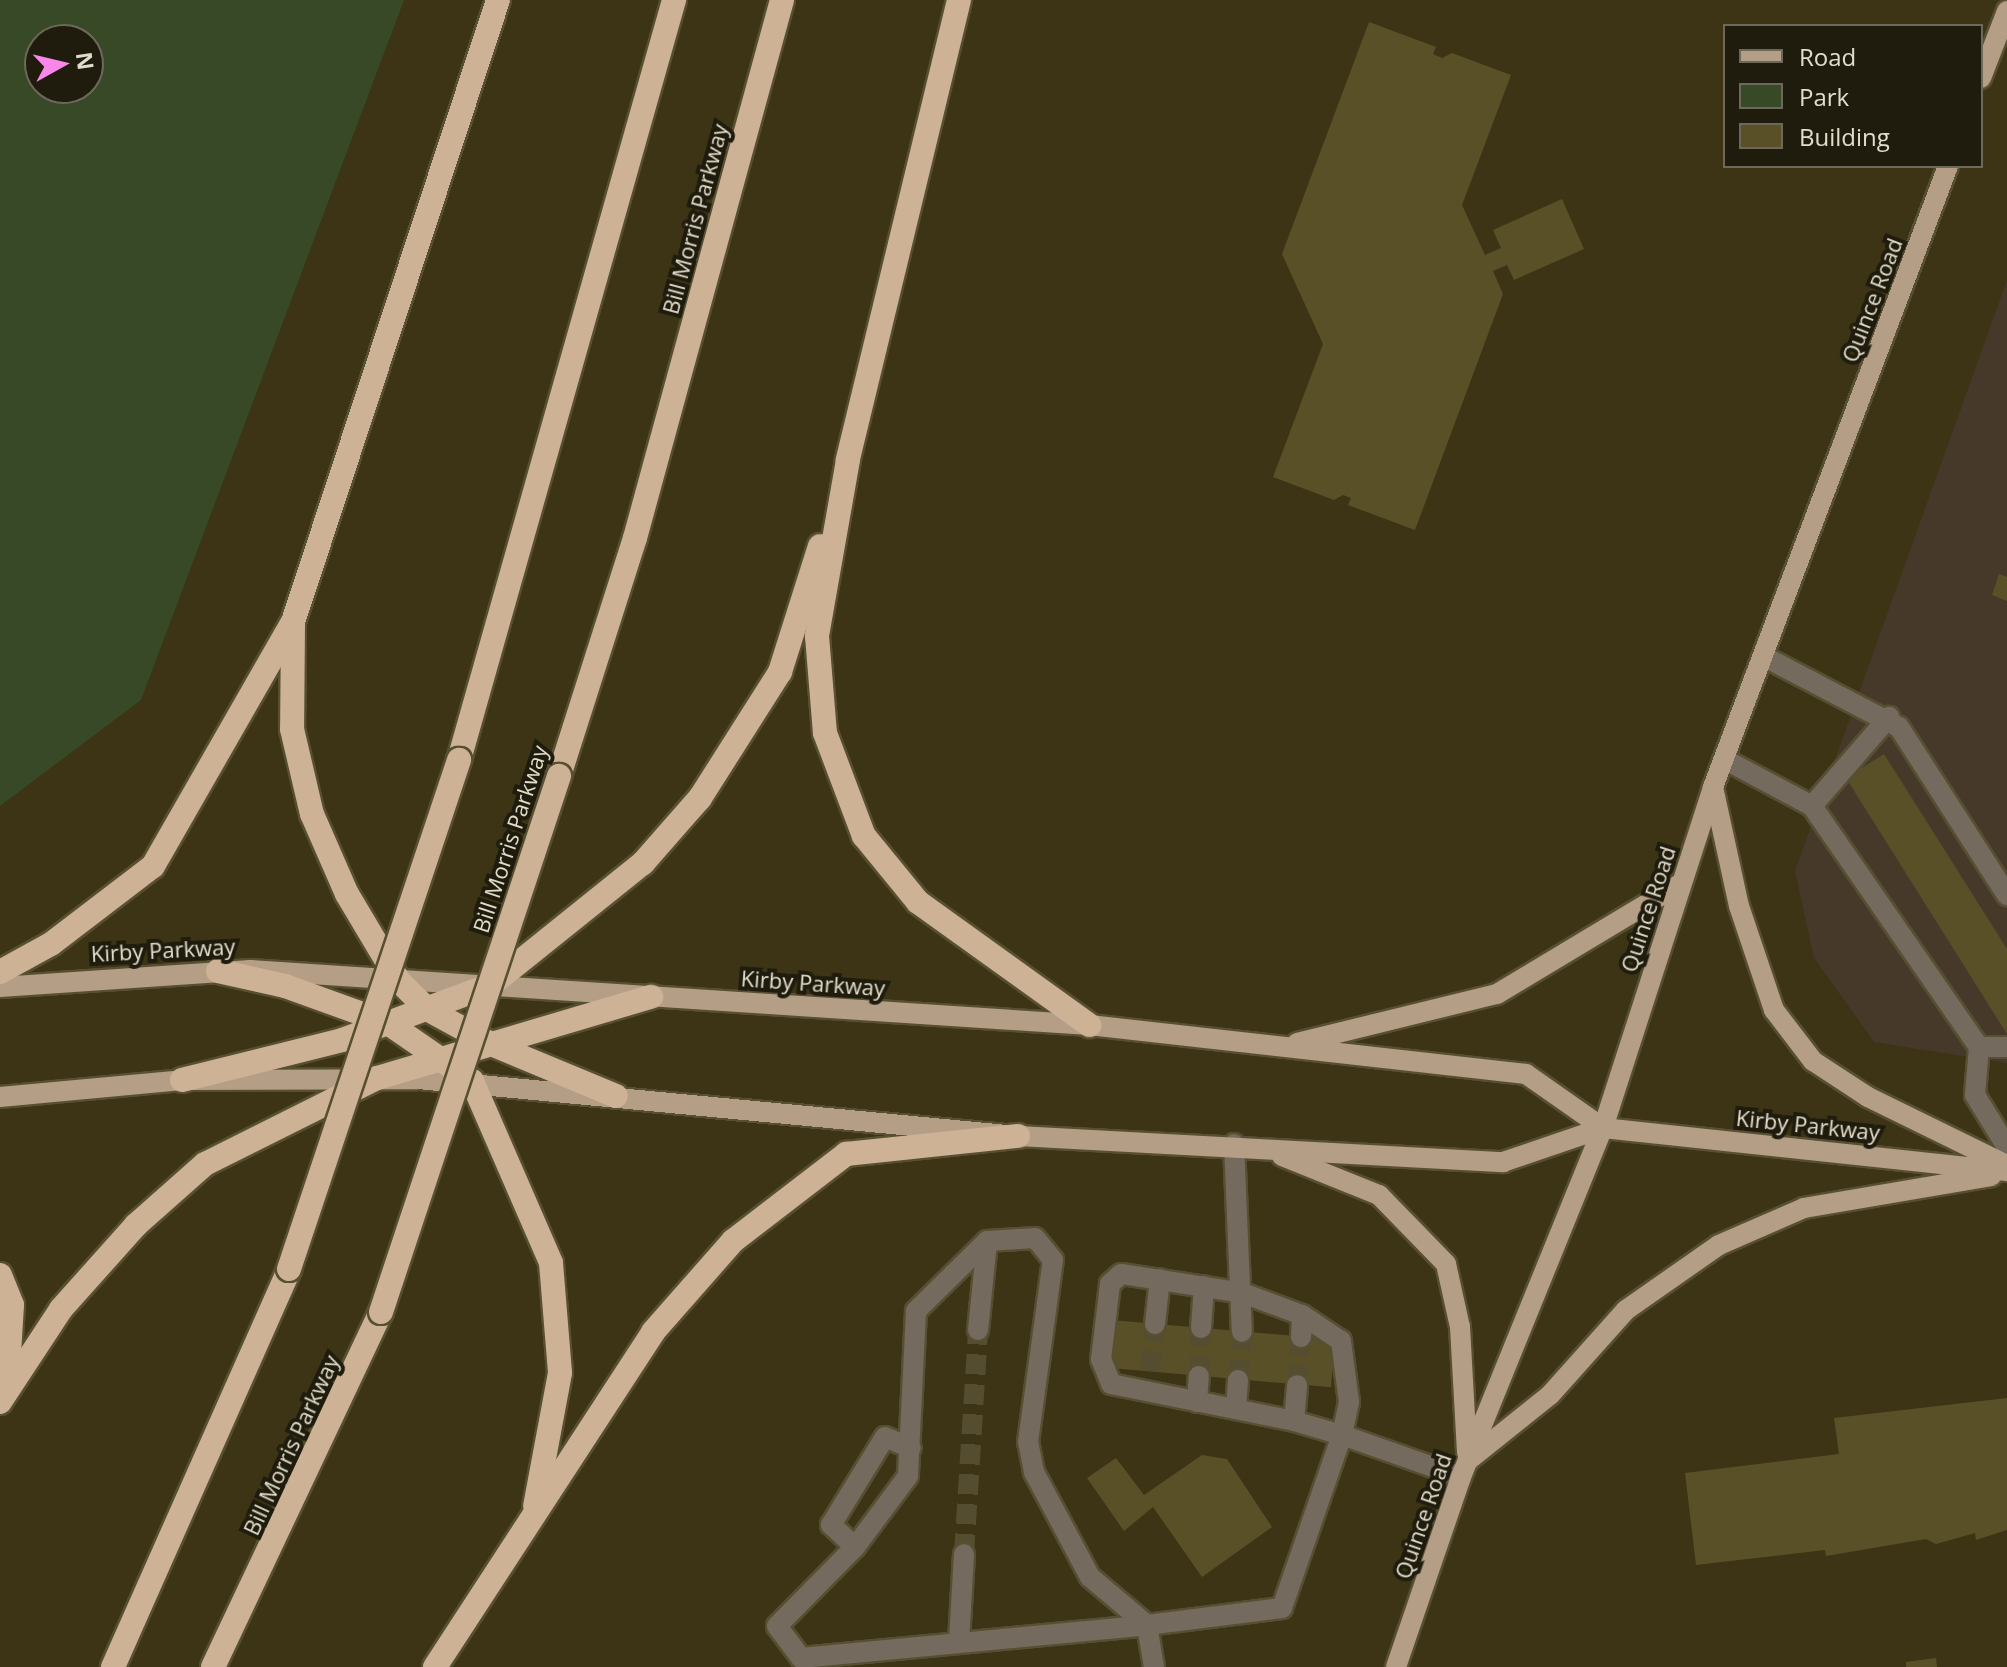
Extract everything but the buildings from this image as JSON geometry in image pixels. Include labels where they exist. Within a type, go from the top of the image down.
[{"type":"highway","points":[[0,972],[51,944],[153,866],[293,622],[498,0]]},
{"type":"highway","points":[[113,1667],[289,1269],[459,760],[674,0]]},
{"type":"highway","name":"Bill Morris Parkway","points":[[213,1667],[381,1312],[635,538],[782,0]]},
{"type":"highway","points":[[959,0],[848,460],[817,636],[825,733],[864,836],[918,902],[1089,1025]]},
{"type":"highway","points":[[182,1080],[388,1023],[491,985],[643,863],[700,798],[780,672],[848,460]]},
{"type":"highway","points":[[293,622],[292,729],[312,814],[347,894],[398,980],[427,1009],[491,1044],[616,1096]]},
{"type":"highway","points":[[218,971],[388,1023],[444,1058],[472,1081],[551,1263],[560,1373],[533,1516]]},
{"type":"highway","points":[[4,1394],[61,1309],[136,1225],[205,1164],[377,1078],[651,997]]},
{"type":"highway","points":[[435,1667],[653,1332],[733,1241],[846,1154],[1018,1136]]},
{"type":"highway","points":[[0,1275],[12,1305],[4,1394]]},
{"type":"main road","points":[[1983,73],[2007,11]]},
{"type":"main road","name":"Quince Road","points":[[1396,1667],[1464,1469],[1603,1128],[1713,787],[1947,168]]},
{"type":"main road","points":[[1713,787],[1739,906],[1774,1010],[1813,1061],[1868,1097],[2007,1170]]},
{"type":"main road","points":[[1278,1047],[1497,994],[1680,884]]},
{"type":"main road","name":"Kirby Parkway","points":[[0,987],[218,971],[491,985],[1089,1025],[1526,1074],[1603,1128]]},
{"type":"main road","name":"Kirby Parkway","points":[[0,1097],[182,1080],[377,1078],[472,1081],[1018,1136],[1234,1144],[1264,1149],[1503,1162],[1603,1128],[2007,1170]]},
{"type":"main road","points":[[1264,1149],[1379,1195],[1446,1264],[1460,1327],[1464,1469]]},
{"type":"main road","points":[[1464,1469],[1550,1395],[1626,1310],[1719,1245],[1804,1208],[2007,1170]]},
{"type":"lane","points":[[1763,656],[1889,717],[2007,895]]},
{"type":"lane","points":[[1812,806],[1889,717]]},
{"type":"lane","points":[[1724,759],[1812,806],[1979,1047],[1975,1095],[2007,1147]]},
{"type":"lane","points":[[1979,1047],[2007,1047]]},
{"type":"lane","points":[[1234,1144],[1243,1293],[1242,1332]]},
{"type":"lane","points":[[1154,1667],[1147,1625],[1090,1577],[1034,1472],[1028,1442],[1053,1260],[1035,1238],[987,1241],[916,1311],[908,1476],[855,1547],[777,1626],[801,1658],[1147,1625],[1282,1608],[1342,1435],[1349,1402],[1341,1341],[1302,1315],[1243,1293],[1126,1273],[1113,1280],[1101,1359],[1106,1381],[1150,1393],[1294,1421],[1342,1435],[1464,1469]]},
{"type":"lane","points":[[978,1330],[987,1241]]},
{"type":"lane","points":[[1155,1324],[1160,1279]]},
{"type":"lane","points":[[1201,1328],[1204,1286]]},
{"type":"lane","points":[[1301,1337],[1302,1315]]},
{"type":"lane","points":[[1150,1371],[1150,1393]]},
{"type":"lane","points":[[1197,1402],[1199,1376]]},
{"type":"lane","points":[[1236,1409],[1238,1380]]},
{"type":"lane","points":[[1294,1421],[1297,1385]]},
{"type":"lane","points":[[855,1547],[831,1525],[885,1437],[911,1448]]},
{"type":"lane","points":[[959,1641],[964,1554]]},
{"type":"shaded area","points":[[2007,280],[2007,1063],[1874,1042],[1814,958],[1795,871]]},
{"type":"green space","points":[[0,0],[404,0],[141,700],[0,806]]},
{"type":"tunnel","points":[[1150,1371],[1155,1324]]},
{"type":"tunnel","points":[[1199,1376],[1201,1328]]},
{"type":"tunnel","points":[[964,1554],[978,1330]]},
{"type":"tunnel","points":[[1238,1380],[1242,1332]]},
{"type":"tunnel","points":[[1297,1385],[1301,1337]]}]
